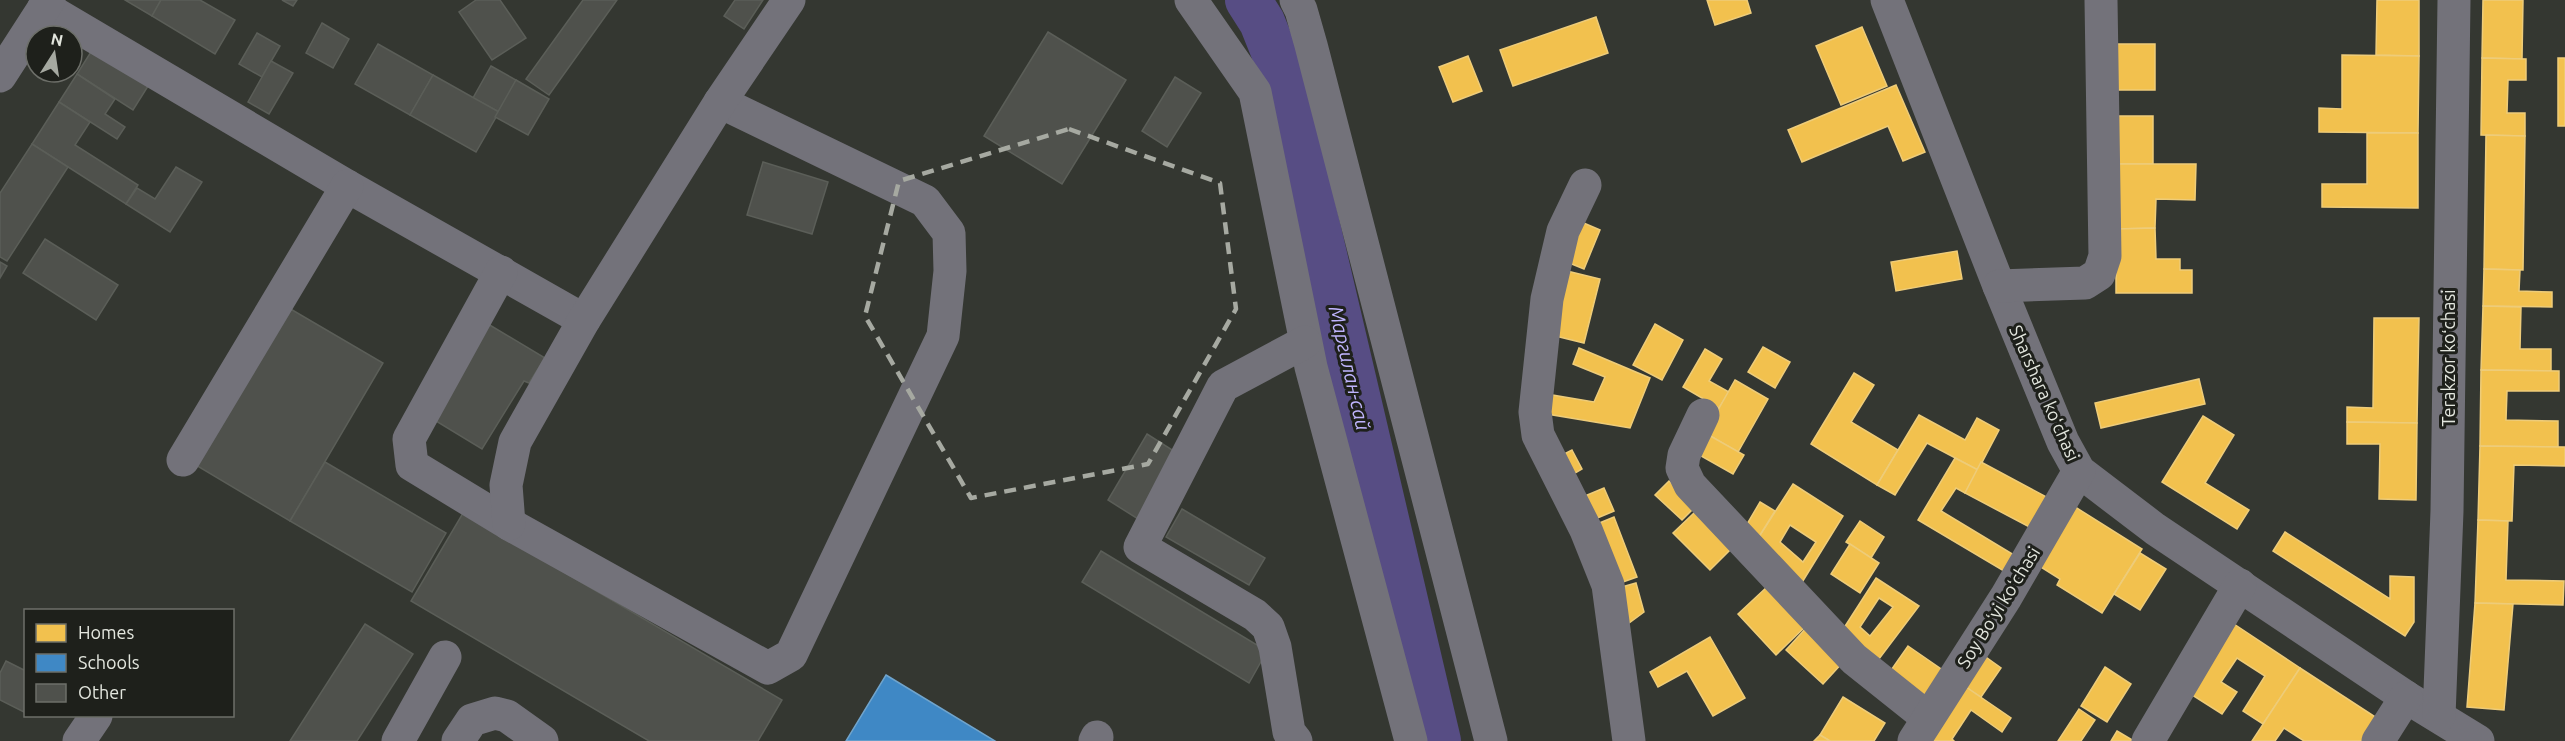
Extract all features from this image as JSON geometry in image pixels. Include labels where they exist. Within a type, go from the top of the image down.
[{"type":"street","points":[[509,524],[506,485],[515,442],[584,320],[720,102],[789,0]]},
{"type":"street","points":[[1191,0],[1254,92],[1305,342],[1411,741]]},
{"type":"street","points":[[1296,0],[1311,45],[1491,741]]},
{"type":"street","name":"Sharshara koʻchasi","points":[[1887,0],[1999,286],[2063,442],[2079,471],[2155,529],[2406,697],[2478,741]]},
{"type":"street","points":[[1999,286],[2085,283],[2099,274],[2105,256],[2102,0]]},
{"type":"street","name":"Terakzor koʻchasi","points":[[2439,716],[2447,511],[2454,0]]},
{"type":"street","points":[[0,76],[46,3],[348,186],[584,320]]},
{"type":"street","points":[[501,272],[409,439],[412,465],[509,524],[768,668],[791,655],[944,336],[950,271],[949,233],[926,201],[720,102]]},
{"type":"street","points":[[1585,184],[1563,231],[1546,299],[1534,412],[1538,435],[1586,530],[1608,585],[1629,741]]},
{"type":"street","points":[[183,460],[348,186]]},
{"type":"street","points":[[1296,741],[1289,732],[1275,647],[1268,627],[1255,615],[1140,547],[1223,386],[1305,342]]},
{"type":"street","points":[[1703,416],[1684,455],[1682,468],[1690,485],[1921,730]]},
{"type":"street","name":"Soy Boʻyi koʻchasi","points":[[1921,730],[2007,597],[2079,471]]},
{"type":"street","points":[[2148,741],[2241,585]]},
{"type":"street","points":[[398,741],[446,657]]},
{"type":"street","points":[[2378,741],[2406,697]]},
{"type":"street","points":[[458,741],[472,720],[495,713],[507,716],[542,741]]},
{"type":"street","points":[[79,741],[95,717]]},
{"type":"highlighted area","points":[[1069,129],[1220,183],[1236,309],[1148,464],[971,498],[865,316],[899,181]]},
{"type":"building: Homes","points":[[1707,0],[1747,0],[1751,13],[1715,25]]},
{"type":"building: Homes","points":[[2377,0],[2419,0],[2419,56],[2376,55]]},
{"type":"building: Homes","points":[[2483,0],[2523,0],[2522,59],[2482,58]]},
{"type":"building: Homes","points":[[1596,17],[1608,53],[1513,86],[1500,50]]},
{"type":"building: Homes","points":[[1862,27],[1887,86],[1841,105],[1816,46]]},
{"type":"building: Homes","points":[[2115,44],[2155,44],[2155,90],[2115,90]]},
{"type":"building: Homes","points":[[2342,55],[2419,56],[2418,133],[2319,132],[2319,108],[2342,109]]},
{"type":"building: Homes","points":[[1468,56],[1482,91],[1453,102],[1439,67]]},
{"type":"building: Homes","points":[[2482,58],[2526,59],[2526,80],[2508,80],[2507,113],[2525,113],[2525,136],[2481,135]]},
{"type":"building: Homes","points":[[2558,58],[2565,58],[2565,126],[2558,126]]},
{"type":"building: Homes","points":[[1896,85],[1925,152],[1903,161],[1888,126],[1802,162],[1788,130]]},
{"type":"building: Homes","points":[[2116,116],[2153,116],[2153,164],[2116,164]]},
{"type":"building: Homes","points":[[2367,133],[2418,133],[2418,208],[2322,207],[2322,184],[2367,184]]},
{"type":"building: Homes","points":[[2486,135],[2525,136],[2523,270],[2484,269]]},
{"type":"building: Homes","points":[[2116,164],[2196,164],[2195,200],[2156,199],[2155,228],[2116,229]]},
{"type":"building: Homes","points":[[1579,221],[1600,230],[1584,269],[1562,260]]},
{"type":"building: Homes","points":[[2155,228],[2156,259],[2180,259],[2180,270],[2192,270],[2192,293],[2116,293],[2116,229]]},
{"type":"building: Homes","points":[[1957,251],[1962,279],[1896,291],[1891,262]]},
{"type":"building: Homes","points":[[2484,269],[2520,270],[2519,291],[2552,292],[2552,307],[2483,306]]},
{"type":"building: Homes","points":[[1563,270],[1600,279],[1584,343],[1547,334]]},
{"type":"building: Homes","points":[[2483,306],[2521,307],[2520,349],[2551,349],[2551,371],[2481,370]]},
{"type":"building: Homes","points":[[2374,318],[2419,318],[2417,423],[2347,422],[2347,407],[2373,408]]},
{"type":"building: Homes","points":[[1655,324],[1683,340],[1662,380],[1633,365]]},
{"type":"building: Homes","points":[[1763,347],[1790,362],[1775,388],[1748,372]]},
{"type":"building: Homes","points":[[1579,348],[1650,378],[1630,428],[1547,414],[1546,394],[1594,402],[1605,377],[1573,364]]},
{"type":"building: Homes","points":[[1705,349],[1722,359],[1709,381],[1729,392],[1719,408],[1683,387]]},
{"type":"building: Homes","points":[[2481,370],[2559,371],[2559,391],[2507,391],[2506,420],[2558,421],[2558,447],[2480,446]]},
{"type":"building: Homes","points":[[1854,373],[1874,385],[1851,422],[1898,450],[1877,485],[1811,444]]},
{"type":"building: Homes","points":[[2199,379],[2205,404],[2101,428],[2095,403]]},
{"type":"building: Homes","points":[[1735,380],[1768,399],[1738,452],[1705,433]]},
{"type":"building: Homes","points":[[1919,415],[1965,440],[1977,418],[1999,430],[1978,470],[1927,443],[1895,495],[1877,485]]},
{"type":"building: Homes","points":[[2203,416],[2234,435],[2205,483],[2249,510],[2237,529],[2162,482]]},
{"type":"building: Homes","points":[[2347,422],[2417,423],[2416,500],[2379,499],[2380,444],[2347,444]]},
{"type":"building: Homes","points":[[1705,433],[1744,455],[1733,474],[1694,452]]},
{"type":"building: Homes","points":[[2480,446],[2565,447],[2565,466],[2514,465],[2512,521],[2478,520]]},
{"type":"building: Homes","points":[[1572,450],[1582,469],[1565,479],[1554,459]]},
{"type":"building: Homes","points":[[1955,458],[1978,470],[1965,493],[1956,488],[1941,511],[2019,558],[2009,574],[1918,520]]},
{"type":"building: Homes","points":[[1981,462],[2054,501],[2037,531],[1965,493]]},
{"type":"building: Homes","points":[[1669,481],[1696,506],[1682,520],[1655,495]]},
{"type":"building: Homes","points":[[1793,484],[1843,516],[1801,584],[1755,543]],"holes":[[[1790,525],[1816,542],[1803,562],[1780,542]]]},
{"type":"building: Homes","points":[[1604,488],[1614,511],[1595,519],[1585,496]]},
{"type":"building: Homes","points":[[1760,502],[1775,511],[1755,543],[1743,531]]},
{"type":"building: Homes","points":[[2072,505],[2142,549],[2102,613],[2057,585],[2060,579],[2036,564]]},
{"type":"building: Homes","points":[[1695,512],[1732,548],[1710,570],[1673,533]]},
{"type":"building: Homes","points":[[1614,517],[1637,577],[1620,583],[1597,524]]},
{"type":"building: Homes","points":[[2478,520],[2508,521],[2506,580],[2564,581],[2563,605],[2475,603]]},
{"type":"building: Homes","points":[[1860,521],[1884,537],[1871,558],[1846,542]]},
{"type":"building: Homes","points":[[2285,532],[2390,599],[2390,576],[2414,577],[2414,622],[2405,636],[2273,551]]},
{"type":"building: Homes","points":[[1850,544],[1879,563],[1860,593],[1831,574]]},
{"type":"building: Homes","points":[[2140,553],[2166,569],[2140,610],[2114,594]]},
{"type":"building: Homes","points":[[1876,578],[1919,606],[1876,663],[1842,631]],"holes":[[[1879,598],[1893,607],[1870,636],[1860,627]]]},
{"type":"building: Homes","points":[[1636,583],[1644,612],[1629,623],[1618,588]]},
{"type":"building: Homes","points":[[1768,586],[1806,626],[1776,655],[1738,614]]},
{"type":"building: Homes","points":[[2475,603],[2513,604],[2504,710],[2467,707]]},
{"type":"building: Homes","points":[[2234,624],[2300,668],[2263,724],[2243,711],[2265,676],[2237,658],[2221,682],[2237,692],[2222,714],[2189,693]]},
{"type":"building: Homes","points":[[1807,627],[1844,661],[1823,684],[1786,650]]},
{"type":"building: Homes","points":[[1710,637],[1745,698],[1713,716],[1687,671],[1658,687],[1650,672]]},
{"type":"building: Homes","points":[[1908,646],[1944,671],[1925,699],[1889,673]]},
{"type":"building: Homes","points":[[1983,655],[2001,668],[1981,697],[1963,685]]},
{"type":"building: Homes","points":[[2105,667],[2131,684],[2107,722],[2081,706]]},
{"type":"building: Homes","points":[[2300,668],[2383,722],[2370,741],[2304,741],[2284,728],[2275,741],[2252,741]]},
{"type":"building: Homes","points":[[1963,685],[2011,718],[2002,732],[1971,710],[1952,739],[1954,741],[1928,741]]},
{"type":"building: Homes","points":[[1843,697],[1885,723],[1874,741],[1830,741],[1820,735]]},
{"type":"building: Homes","points":[[2079,709],[2095,720],[2081,741],[2058,741]]},
{"type":"building: Homes","points":[[2117,731],[2134,741],[2111,741]]},
{"type":"building: Homes","points":[[1820,735],[1830,741],[1814,741]]},
{"type":"building: Schools","points":[[886,675],[995,741],[846,741]]},
{"type":"building: Other","points":[[125,0],[161,0],[152,16]]},
{"type":"building: Other","points":[[161,0],[200,0],[235,20],[215,54],[152,16]]},
{"type":"building: Other","points":[[282,0],[297,0],[293,6]]},
{"type":"building: Other","points":[[476,0],[500,0],[526,38],[492,60],[459,12]]},
{"type":"building: Other","points":[[583,0],[617,0],[549,95],[526,79]]},
{"type":"building: Other","points":[[735,0],[763,0],[744,29],[724,16]]},
{"type":"building: Other","points":[[322,23],[349,39],[333,68],[306,53]]},
{"type":"building: Other","points":[[1048,32],[1126,80],[1062,184],[984,136]]},
{"type":"building: Other","points":[[257,33],[280,46],[262,77],[239,64]]},
{"type":"building: Other","points":[[378,44],[433,75],[410,115],[355,84]]},
{"type":"building: Other","points":[[94,47],[150,83],[133,110],[84,78],[84,63]]},
{"type":"building: Other","points":[[271,61],[293,73],[269,114],[248,102]]},
{"type":"building: Other","points":[[491,66],[516,80],[499,112],[473,98]]},
{"type":"building: Other","points":[[433,75],[499,112],[476,152],[410,115]]},
{"type":"building: Other","points":[[1175,77],[1201,93],[1167,147],[1142,131]]},
{"type":"building: Other","points":[[84,79],[115,99],[105,114],[125,127],[117,139],[59,102],[71,84],[84,84]]},
{"type":"building: Other","points":[[516,80],[549,99],[528,135],[495,117]]},
{"type":"building: Other","points":[[59,102],[90,122],[75,145],[138,185],[126,204],[32,144]]},
{"type":"building: Other","points":[[32,144],[68,167],[7,261],[0,257],[0,193]]},
{"type":"building: Other","points":[[763,162],[828,182],[812,234],[747,215]]},
{"type":"building: Other","points":[[176,167],[202,182],[170,232],[126,204],[137,188],[155,199]]},
{"type":"building: Other","points":[[45,239],[118,285],[96,320],[23,273]]},
{"type":"building: Other","points":[[0,262],[7,266],[0,278]]},
{"type":"building: Other","points":[[282,304],[383,363],[290,521],[189,461]]},
{"type":"building: Other","points":[[488,324],[545,358],[529,383],[524,381],[482,449],[431,418]]},
{"type":"building: Other","points":[[1147,434],[1177,453],[1138,519],[1108,500]]},
{"type":"building: Other","points":[[325,462],[446,533],[412,592],[290,521]]},
{"type":"building: Other","points":[[1182,509],[1265,558],[1249,585],[1166,537]]},
{"type":"building: Other","points":[[463,513],[782,700],[758,741],[649,741],[411,601]]},
{"type":"building: Other","points":[[1101,551],[1267,651],[1249,683],[1082,582]]},
{"type":"building: Other","points":[[365,624],[413,654],[357,741],[290,741]]},
{"type":"building: Other","points":[[6,661],[24,670],[24,712],[0,700],[0,673]]},
{"type":"waterway","name":"Маргилан-сай","points":[[1248,0],[1262,22],[1280,67],[1438,741]]}]
